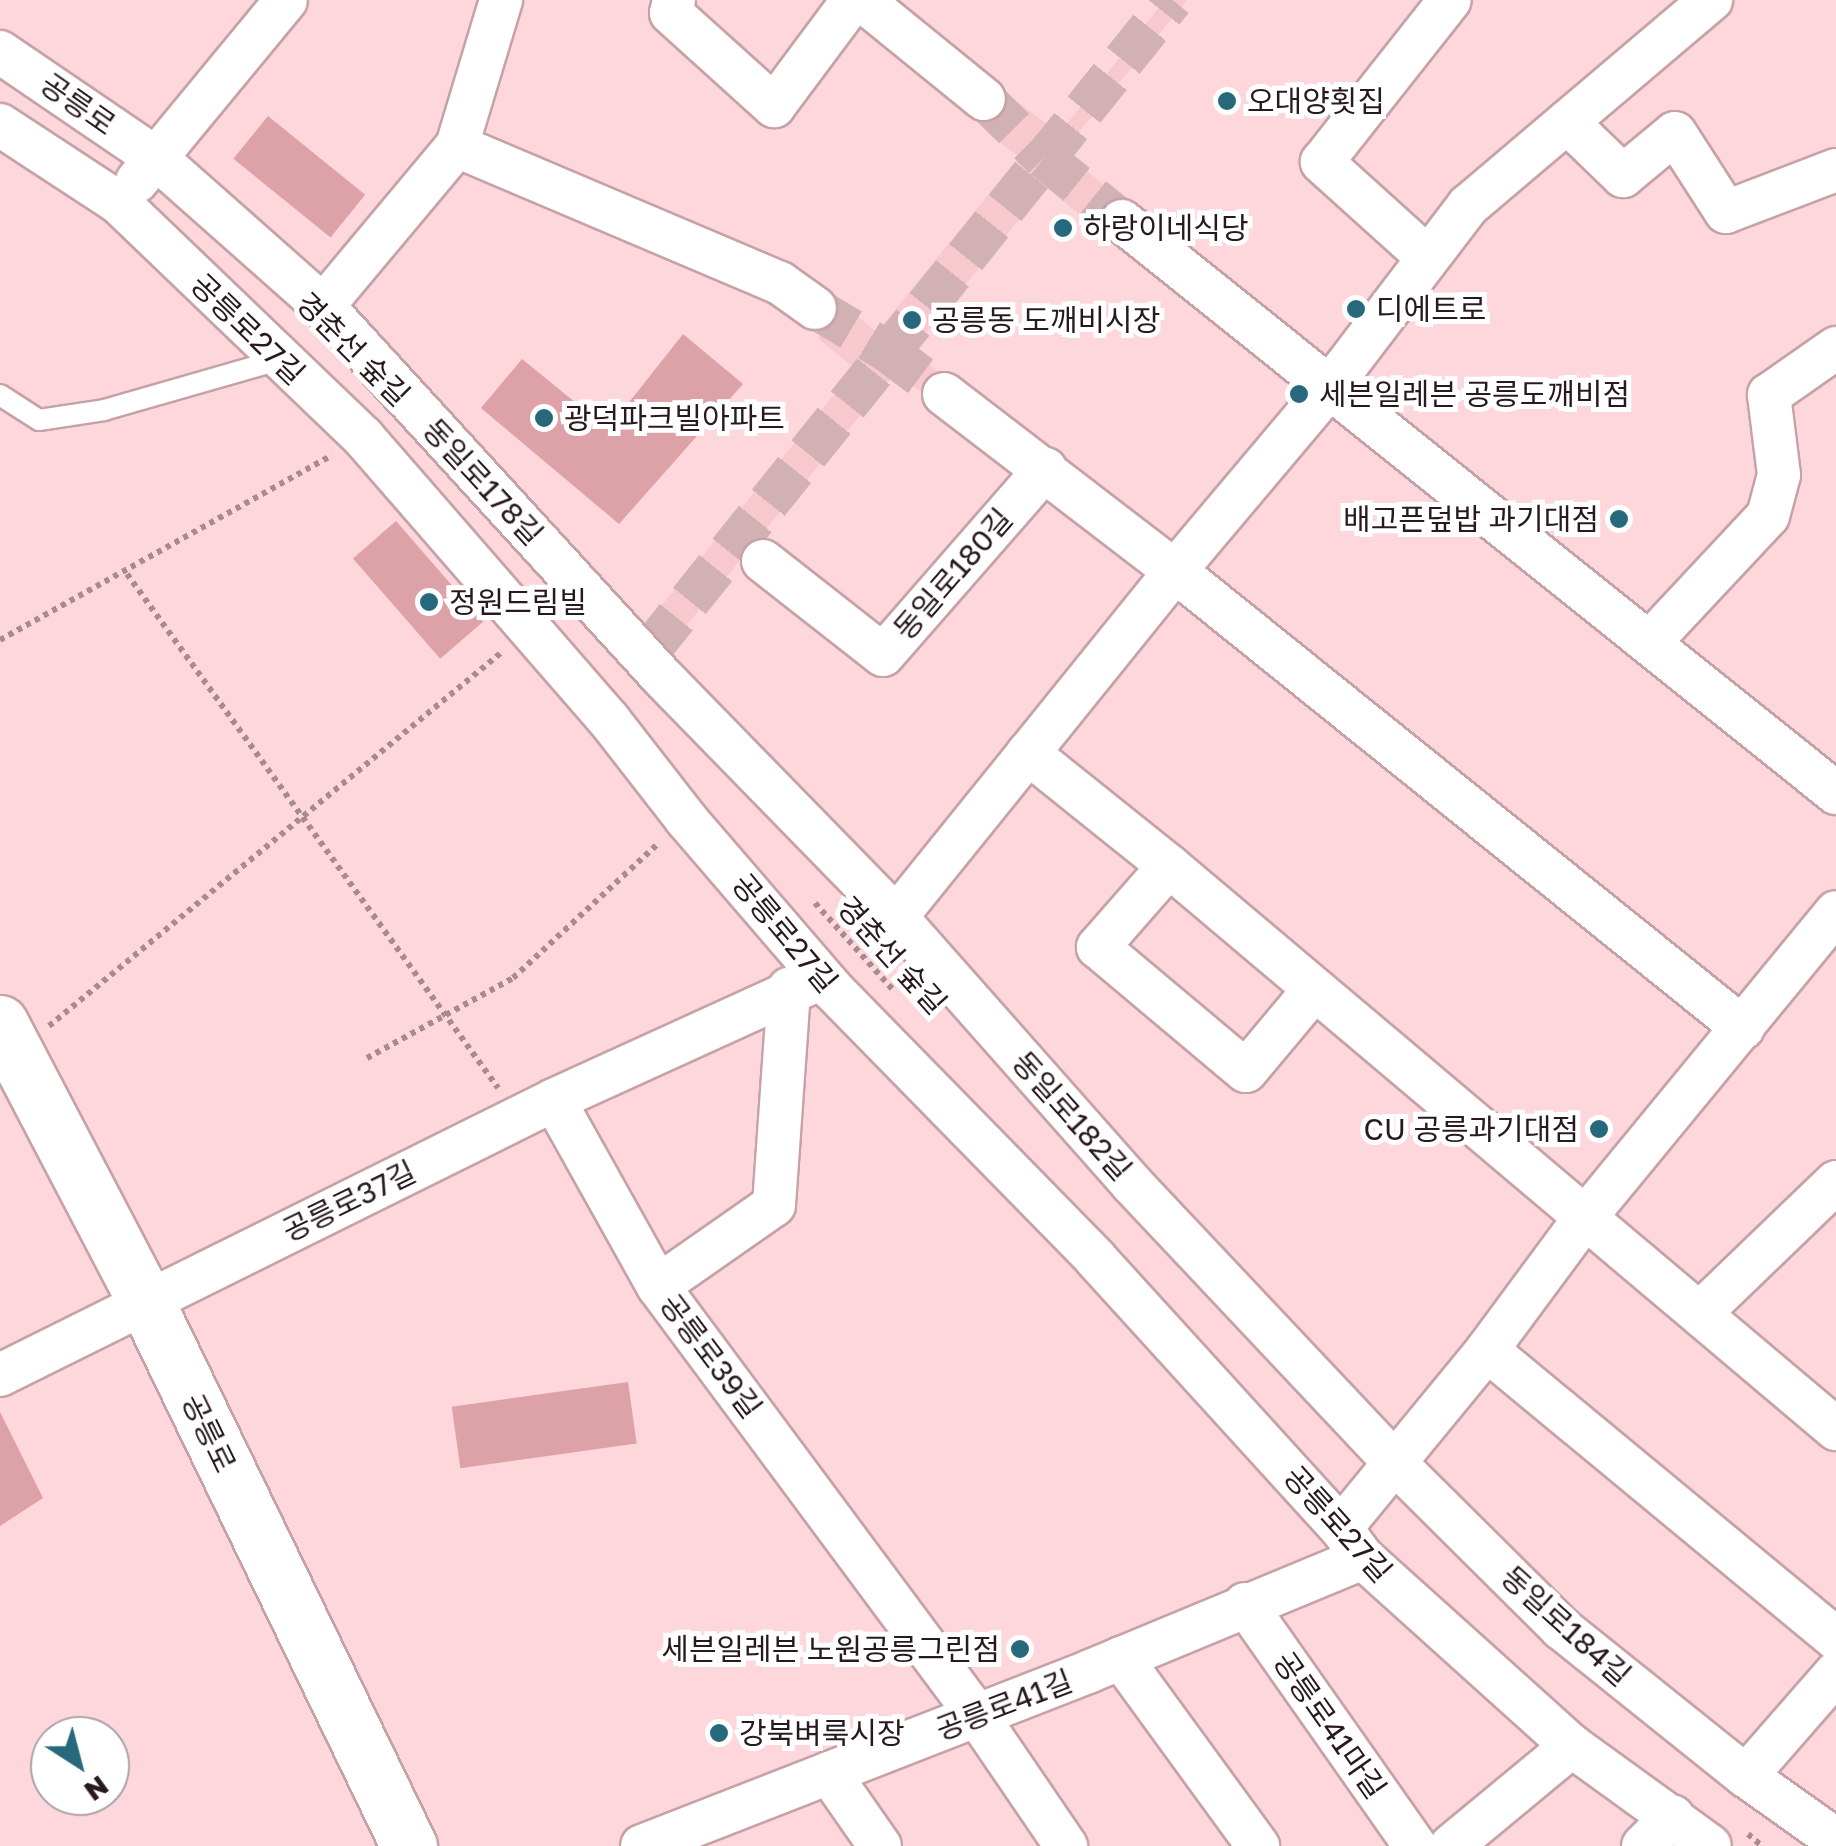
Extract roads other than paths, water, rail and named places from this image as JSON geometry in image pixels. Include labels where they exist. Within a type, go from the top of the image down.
[{"type":"street","points":[[119,203],[286,0]]},
{"type":"street","points":[[323,306],[457,146],[501,0]]},
{"type":"street","points":[[674,0],[672,13],[774,106],[853,0]]},
{"type":"street","points":[[862,0],[984,99]]},
{"type":"street","points":[[1427,257],[1322,162],[1450,0]]},
{"type":"street","points":[[896,918],[1175,571],[1330,388],[1468,206],[1567,122],[1687,6]]},
{"type":"street","name":"공릉로","points":[[0,52],[156,158]]},
{"type":"street","points":[[1567,122],[1623,176],[1675,133],[1726,212],[1836,170]]},
{"type":"street","name":"공릉로27길","points":[[0,125],[119,203],[278,360],[363,437],[530,628],[686,819],[806,984],[1095,1258],[1352,1543],[1572,1746],[1673,1816],[1722,1834]]},
{"type":"street","points":[[457,146],[780,283],[815,308]]},
{"type":"street","name":"동일로178길","points":[[156,158],[323,306],[896,918]]},
{"type":"street","points":[[1122,221],[1836,794]]},
{"type":"street","points":[[1649,644],[1768,516],[1780,475],[1769,395],[1836,348]]},
{"type":"street","points":[[944,394],[1175,571],[1743,1028]]},
{"type":"street","name":"동일로180길","points":[[763,562],[883,655],[1045,469]]},
{"type":"street","points":[[1028,754],[1169,866],[1312,991],[1836,1429]]},
{"type":"street","points":[[1169,866],[1098,947],[1246,1070],[1312,991]]},
{"type":"street","points":[[1352,1543],[1396,1464],[1584,1219],[1836,912]]},
{"type":"street","name":"동일로182길","points":[[896,918],[1132,1184],[1396,1464]]},
{"type":"street","name":"공릉로37길","points":[[0,1375],[537,1109],[806,984]]},
{"type":"street","name":"공릉로39길","points":[[806,984],[774,1205],[658,1286],[976,1714],[1066,1846]]},
{"type":"street","name":"공릉로","points":[[8,1038],[144,1301],[410,1846]]},
{"type":"street","points":[[537,1109],[658,1286]]},
{"type":"street","points":[[1700,1313],[1836,1182]]},
{"type":"street","points":[[1487,1350],[1836,1639]]},
{"type":"street","name":"동일로184길","points":[[1396,1464],[1561,1628],[1746,1776],[1836,1840]]},
{"type":"street","name":"공릉로41길","points":[[642,1846],[728,1831],[829,1772],[1121,1658],[1245,1604],[1352,1543]]},
{"type":"street","name":"공릉로41마길","points":[[1245,1604],[1414,1846]]},
{"type":"street","points":[[1121,1658],[1258,1846]]},
{"type":"street","points":[[1746,1776],[1836,1673]]},
{"type":"street","points":[[1451,1846],[1572,1746]]},
{"type":"street","points":[[829,1772],[880,1846]]},
{"type":"street","points":[[1643,1846],[1673,1816]]},
{"type":"lane","points":[[0,396],[39,420],[104,410],[278,360]]},
{"type":"tunnel","points":[[650,650],[1172,0]]},
{"type":"tunnel","points":[[984,99],[1044,158],[1122,221]]},
{"type":"tunnel","points":[[815,308],[887,351],[944,394]]},
{"type":"place","name":"오대양횟집","points":[[1227,101]]},
{"type":"place","name":"하랑이네식당","points":[[1063,228]]},
{"type":"place","name":"디에트로","points":[[1356,309]]},
{"type":"place","name":"공릉동 도깨비시장","points":[[912,320]]},
{"type":"place","name":"세븐일레븐 공릉도깨비점","points":[[1299,394]]},
{"type":"place","name":"광덕파크빌아파트","points":[[544,418]]},
{"type":"place","name":"배고픈덮밥 과기대점","points":[[1619,519]]},
{"type":"place","name":"정원드림빌","points":[[429,602]]},
{"type":"place","name":"CU 공릉과기대점","points":[[1599,1129]]},
{"type":"place","name":"세븐일레븐 노원공릉그린점","points":[[1020,1649]]},
{"type":"place","name":"강북벼룩시장","points":[[719,1733]]}]
